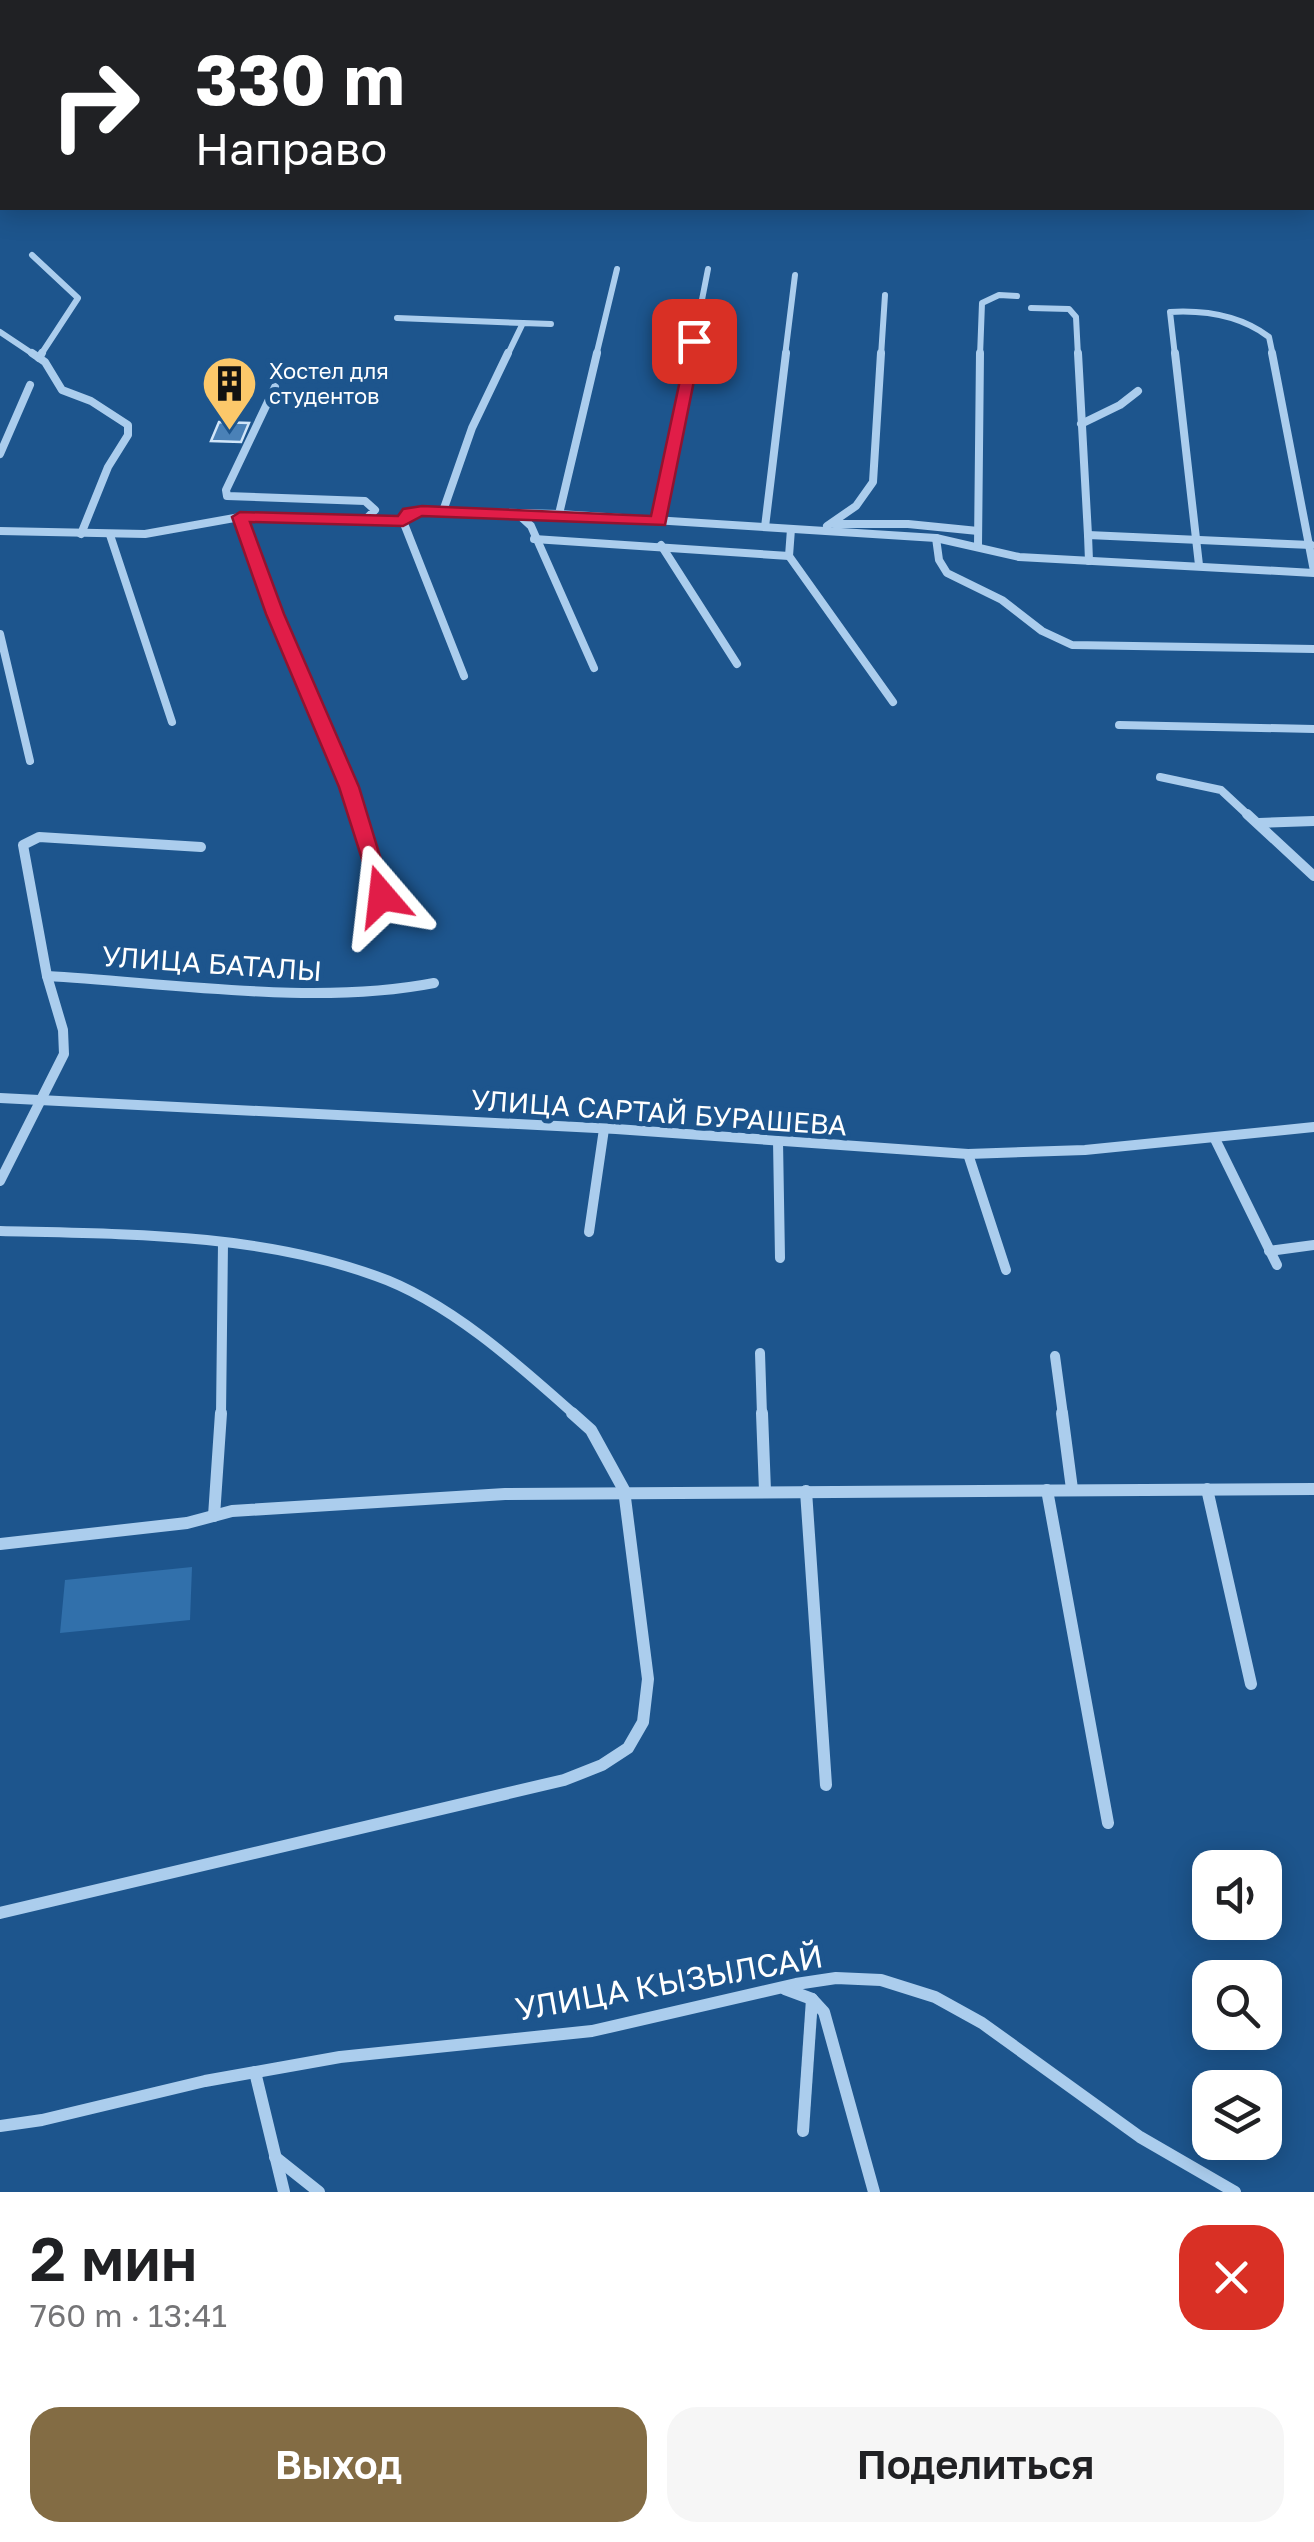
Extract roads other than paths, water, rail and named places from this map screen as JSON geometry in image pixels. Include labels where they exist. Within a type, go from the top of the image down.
[{"type":"street","points":[[32,255],[78,298],[39,358]]},
{"type":"street","points":[[559,514],[617,269]]},
{"type":"street","points":[[659,521],[708,269]]},
{"type":"street","points":[[765,527],[795,275]]},
{"type":"street","points":[[978,546],[980,313],[982,303],[998,294],[1018,296]]},
{"type":"street","points":[[817,530],[856,506],[872,482],[885,295]]},
{"type":"street","points":[[1031,308],[1069,309],[1076,317],[1089,561]]},
{"type":"street","points":[[403,521],[409,513],[559,514],[936,538],[1019,557],[1314,572],[1269,336],[1210,315],[1177,311],[1170,312],[1199,566]]},
{"type":"street","points":[[397,318],[551,324]]},
{"type":"street","points":[[444,512],[472,428],[524,324]]},
{"type":"street","points":[[0,332],[46,362],[62,390],[128,425],[128,435],[108,467],[81,534]]},
{"type":"street","points":[[0,454],[30,386]]},
{"type":"street","points":[[275,387],[226,490],[227,496],[365,501],[376,510],[364,520]]},
{"type":"street","points":[[1081,424],[1116,408],[1138,391]]},
{"type":"street","points":[[1080,406],[1116,408]]},
{"type":"street","points":[[518,514],[531,526],[594,668]]},
{"type":"street","points":[[0,531],[151,534],[240,517],[403,521]]},
{"type":"street","points":[[240,517],[275,614],[349,787],[382,896]]},
{"type":"street","points":[[403,521],[464,676]]},
{"type":"street","points":[[826,526],[908,524],[978,531]]},
{"type":"street","points":[[791,528],[789,556],[894,702]]},
{"type":"street","points":[[110,536],[172,722]]},
{"type":"street","points":[[1088,536],[1311,545]]},
{"type":"street","points":[[936,538],[939,560],[947,573],[1002,600],[1042,631],[1072,645],[1314,649]]},
{"type":"street","points":[[534,540],[789,556]]},
{"type":"street","points":[[661,546],[737,664]]},
{"type":"street","points":[[0,634],[30,761]]},
{"type":"street","points":[[1118,725],[1314,729]]},
{"type":"street","points":[[1160,777],[1221,790],[1314,876]]},
{"type":"street","points":[[1259,823],[1314,822]]},
{"type":"street","points":[[0,1181],[64,1054],[63,1030],[47,976],[26,842],[38,837],[200,847]]},
{"type":"street","name":"УЛИЦА БАТАЛЫ","points":[[47,976],[323,993],[392,991],[434,983]]},
{"type":"street","name":"УЛИЦА САРТАЙ БУРАШЕВА","points":[[0,1098],[604,1129],[968,1154],[1085,1150],[1314,1128]]},
{"type":"street","points":[[589,1232],[604,1129]]},
{"type":"street","points":[[1215,1139],[1277,1264]]},
{"type":"street","points":[[778,1141],[780,1258]]},
{"type":"street","points":[[968,1154],[1006,1270]]},
{"type":"street","points":[[0,1231],[149,1235],[223,1242],[333,1263],[377,1276],[429,1301],[530,1375],[591,1430],[624,1490],[648,1679],[648,1706],[637,1737],[617,1761],[564,1780],[0,1913]]},
{"type":"street","points":[[214,1516],[220,1468],[223,1242]]},
{"type":"street","points":[[1269,1251],[1314,1246]]},
{"type":"street","points":[[760,1353],[765,1492]]},
{"type":"street","points":[[1055,1356],[1072,1490]]},
{"type":"street","points":[[0,1544],[126,1531],[232,1511],[506,1494],[624,1490],[1314,1488]]},
{"type":"street","points":[[1207,1489],[1250,1684]]},
{"type":"street","points":[[1047,1490],[1108,1823]]},
{"type":"street","points":[[806,1491],[826,1785]]},
{"type":"street","name":"УЛИЦА КЫЗЫЛСАЙ","points":[[0,2126],[255,2072],[340,2058],[592,2030],[836,1978],[881,1980],[936,1997],[982,2023],[1140,2136],[1235,2192]]},
{"type":"street","points":[[778,1988],[798,1991],[824,2012],[874,2192]]},
{"type":"street","points":[[803,2131],[812,1999]]},
{"type":"street","points":[[255,2072],[284,2192]]},
{"type":"street","points":[[274,2156],[319,2192]]},
{"type":"place","name":"Хостел для студентов","points":[[230,432]]}]
